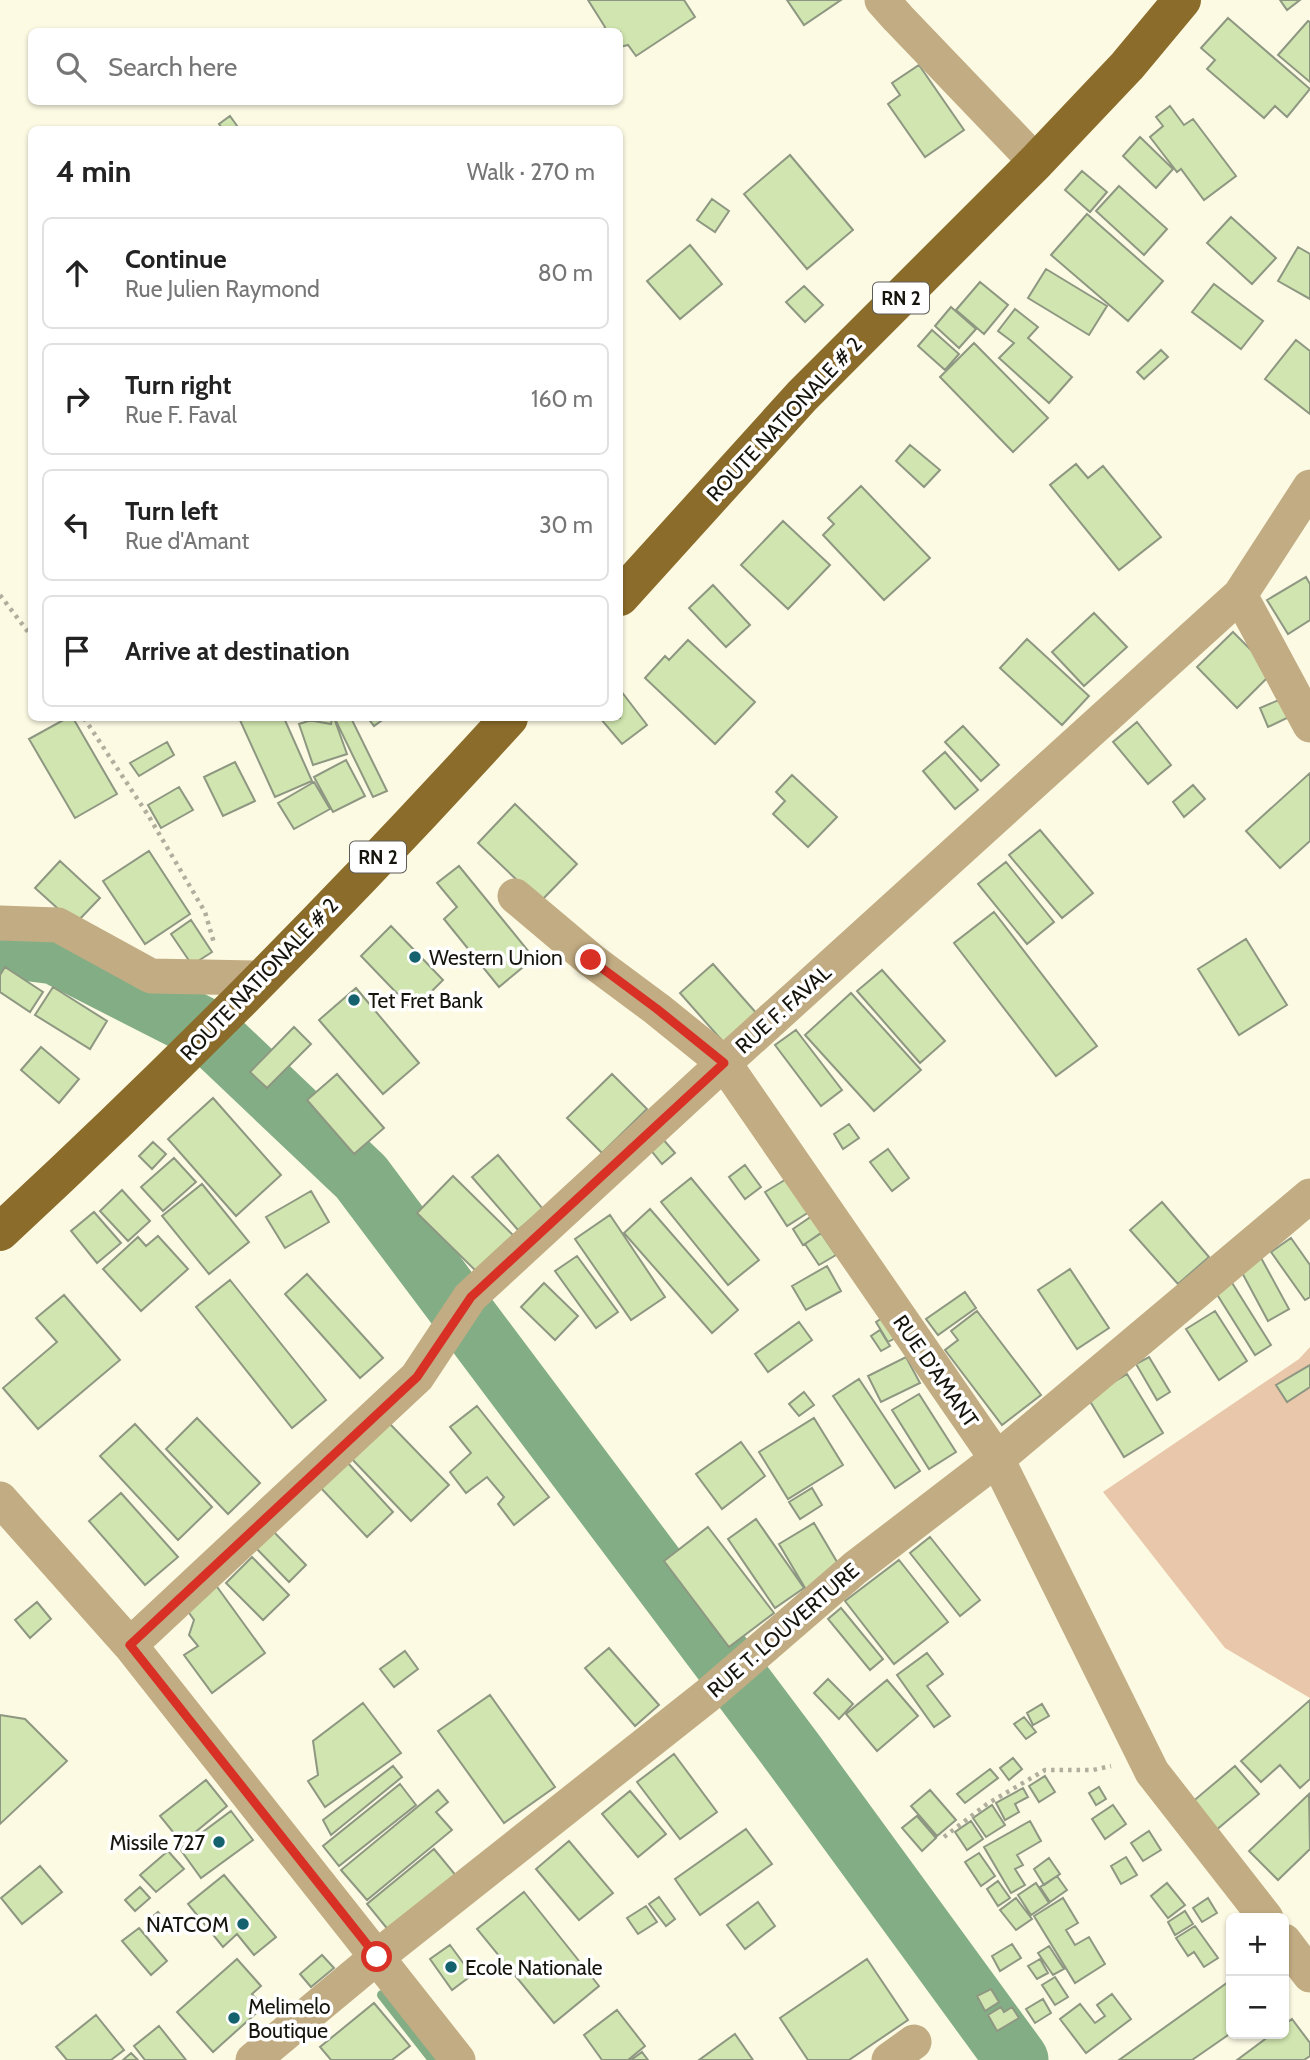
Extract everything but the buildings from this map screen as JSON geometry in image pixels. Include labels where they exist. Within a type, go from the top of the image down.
[{"type":"main road","name":"ROUTE NATIONALE # 2","points":[[623,594],[802,396],[1036,162],[1127,66],[1182,0]]},
{"type":"main road","name":"ROUTE NATIONALE # 2","points":[[0,1232],[194,1048],[243,983],[451,782],[506,721]]},
{"type":"street","points":[[882,0],[1036,162]]},
{"type":"street","name":"RUE F. FAVAL","points":[[130,1645],[417,1377],[471,1297],[724,1063],[1240,595],[1310,487]]},
{"type":"street","points":[[1240,595],[1310,725]]},
{"type":"street","name":"RUE D'AMANT","points":[[515,896],[591,960],[724,1063],[997,1459],[1152,1772],[1262,1913]]},
{"type":"street","points":[[0,923],[58,925],[151,976],[243,983]]},
{"type":"street","name":"RUE T. LOUVERTURE","points":[[253,2060],[377,1957],[708,1695],[855,1568],[997,1459],[1310,1195]]},
{"type":"street","points":[[0,1499],[130,1645],[458,2060]]},
{"type":"street","points":[[1289,1948],[1310,1975]]},
{"type":"path","points":[[0,595],[28,632]]},
{"type":"path","points":[[86,721],[148,816],[243,983]]},
{"type":"path","points":[[944,1837],[987,1804],[1045,1770],[1093,1770],[1129,1763],[1152,1772]]},
{"type":"shaded area","points":[[1310,1347],[1310,1698],[1225,1648],[1103,1492],[1299,1359]]},
{"type":"waterway","points":[[0,946],[55,953],[206,1030],[361,1177],[793,1753],[1017,2060]]},
{"type":"waterway","points":[[382,1995],[433,2060]]},
{"type":"place","name":"Western Union","points":[[415,957]]},
{"type":"place","name":"Tet Fret Bank","points":[[354,1000]]},
{"type":"place","name":"Missile 727","points":[[219,1842]]},
{"type":"place","name":"NATCOM","points":[[243,1924]]},
{"type":"place","name":"Ecole Nationale","points":[[451,1967]]},
{"type":"place","name":"Melimelo Boutique","points":[[234,2018]]},
{"type":"route","points":[[377,1957],[130,1645],[417,1377],[471,1297],[724,1063],[591,960]]}]
